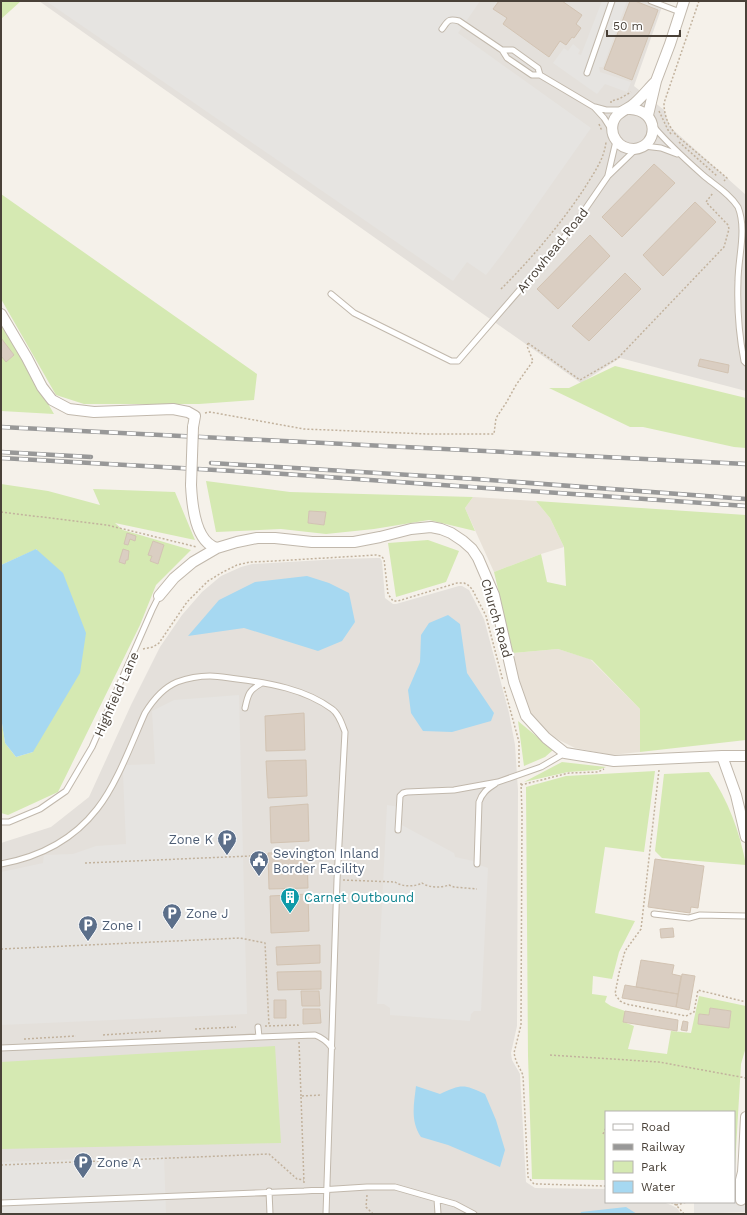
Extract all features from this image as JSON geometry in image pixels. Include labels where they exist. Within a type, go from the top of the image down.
[{"type":"street","points":[[656,81],[641,98],[618,114],[614,119],[609,136],[623,147],[630,149],[640,147],[649,141],[652,135],[650,120],[656,81],[684,1]]},
{"type":"street","points":[[626,109],[642,111],[650,120]]},
{"type":"street","points":[[1,314],[42,387],[52,400],[69,409],[94,412],[173,409],[188,412],[194,416],[191,485],[193,509],[197,525],[207,544],[213,550]]},
{"type":"street","name":"Church Road","points":[[213,550],[237,542],[257,538],[275,538],[312,542],[354,542],[422,528],[436,528],[450,533],[472,549],[482,566],[494,594],[514,682],[526,716],[546,738],[565,753],[614,761],[746,756]]},
{"type":"street","name":"Highfield Lane","points":[[159,596],[174,578],[193,562],[213,550]]},
{"type":"street","points":[[722,756],[736,795],[746,837]]},
{"type":"street","points":[[740,1200],[741,1180],[744,1164],[746,1117]]},
{"type":"lane","points":[[587,73],[612,1]]},
{"type":"lane","points":[[651,1],[680,12]]},
{"type":"lane","points":[[442,29],[450,20],[459,20],[502,50],[507,58],[532,75],[540,75],[594,107],[606,110],[626,109]]},
{"type":"lane","points":[[502,50],[513,50],[538,68],[540,75]]},
{"type":"lane","points":[[594,107],[604,118],[609,136]]},
{"type":"lane","points":[[650,120],[666,142],[729,196],[738,207],[743,217],[745,249],[739,262],[738,281],[740,339],[744,361],[746,363]]},
{"type":"lane","name":"Arrowhead Road","points":[[608,176],[609,136]]},
{"type":"lane","points":[[640,147],[661,148],[680,155]]},
{"type":"lane","name":"Arrowhead Road","points":[[331,294],[354,313],[451,361],[458,361],[494,322],[573,227],[608,176],[640,147]]},
{"type":"lane","name":"Highfield Lane","points":[[1,822],[8,822],[40,809],[66,791],[92,747],[159,596]]},
{"type":"lane","points":[[1,864],[40,854],[60,842],[84,824],[98,808],[113,784],[145,713],[152,702],[163,690],[176,682],[192,677],[211,676],[263,683],[280,686],[303,693],[334,709],[341,720],[345,732],[326,1214]]},
{"type":"lane","points":[[245,708],[247,695],[254,687],[263,683]]},
{"type":"lane","points":[[398,830],[399,801],[400,796],[403,793],[454,790],[498,782],[541,767],[565,753]]},
{"type":"lane","points":[[477,864],[479,802],[481,795],[485,790],[498,782]]},
{"type":"lane","points":[[654,914],[689,918],[700,915],[746,916]]},
{"type":"lane","points":[[258,1027],[259,1036]]},
{"type":"lane","points":[[1,1048],[259,1036],[315,1036],[328,1042],[332,1048]]},
{"type":"lane","points":[[1,1203],[395,1187],[455,1204],[474,1214]]},
{"type":"lane","points":[[269,1192],[270,1214]]},
{"type":"lane","points":[[437,1199],[438,1214]]},
{"type":"path","points":[[699,1],[664,103],[664,110],[670,127],[676,135],[727,178]]},
{"type":"path","points":[[611,101],[619,99],[633,91]]},
{"type":"path","points":[[659,105],[659,111],[668,130],[718,177]]},
{"type":"path","points":[[501,289],[538,250],[575,202],[601,162],[609,136],[598,125]]},
{"type":"path","points":[[194,416],[210,412],[304,429],[427,434],[494,434],[496,418],[516,384],[533,361],[527,346],[528,343],[580,380],[618,358],[720,252],[726,241],[729,229],[728,225],[706,202]]},
{"type":"path","points":[[1,512],[107,525],[213,550]]},
{"type":"path","points":[[135,651],[159,644],[187,602],[208,581],[237,565],[250,562],[331,557],[381,556],[385,563],[388,594],[393,601],[398,601],[457,583],[464,583],[472,590],[486,616],[518,742],[521,785],[521,1025],[514,1053],[523,1075],[528,1177],[534,1184],[605,1186]]},
{"type":"path","points":[[660,759],[641,929],[625,951],[615,994],[620,1001],[626,1004],[686,1016],[694,1012],[698,990],[746,1002]]},
{"type":"path","points":[[521,785],[569,773],[598,772],[611,766],[614,761]]},
{"type":"path","points":[[85,863],[251,856]]},
{"type":"path","points":[[338,880],[396,882],[399,885],[418,886],[422,883],[427,886],[445,887],[449,885],[454,887],[477,889]]},
{"type":"path","points":[[1,949],[240,938],[265,943],[269,1026]]},
{"type":"path","points":[[258,1027],[298,1025],[304,1191]]},
{"type":"path","points":[[195,1029],[236,1027]]},
{"type":"path","points":[[103,1035],[162,1031]]},
{"type":"path","points":[[21,1039],[76,1036]]},
{"type":"path","points":[[550,1054],[659,1062],[746,1078]]},
{"type":"path","points":[[301,1096],[330,1095]]},
{"type":"path","points":[[603,1134],[605,1130]]},
{"type":"path","points":[[1,1165],[269,1154],[297,1179],[304,1180]]},
{"type":"path","points":[[368,1187],[366,1207],[373,1214]]},
{"type":"path","points":[[673,1203],[684,1214]]},
{"type":"path","points":[[676,1205],[683,1203]]},
{"type":"shaded area","points":[[39,1],[664,1],[634,86],[664,110],[670,127],[746,195],[746,391],[620,358],[581,383]]},
{"type":"shaded area","points":[[46,1],[480,1],[458,33],[591,128],[486,275],[467,262],[453,281]]},
{"type":"shaded area","points":[[602,1],[627,1],[603,67],[599,67],[600,72],[631,82],[627,92],[605,84],[597,94],[553,63],[564,48],[568,51],[573,44],[580,50],[578,54],[581,55]]},
{"type":"shaded area","points":[[473,497],[536,501],[550,518],[564,547],[494,572],[465,508]]},
{"type":"shaded area","name":"Sevington Inland Border Facility","points":[[380,558],[382,561],[385,598],[393,604],[462,586],[469,590],[484,619],[509,713],[515,745],[518,790],[517,1026],[511,1053],[512,1060],[520,1074],[526,1182],[535,1188],[605,1189],[605,1203],[666,1203],[677,1208],[681,1214],[1,1214],[1,843],[51,827],[89,797],[131,705],[160,647],[182,615],[202,592],[221,576],[252,564]]},
{"type":"shaded area","points":[[558,649],[590,659],[640,709],[640,752],[611,755],[575,748],[553,737],[531,715],[522,692],[513,653]]},
{"type":"shaded area","points":[[239,695],[247,1014],[1,1025],[1,872],[43,863],[44,855],[73,854],[96,846],[126,844],[123,774],[126,765],[155,764],[152,711],[174,700]]},
{"type":"shaded area","points":[[387,805],[399,807],[398,823],[454,853],[455,857],[473,861],[476,864],[488,868],[481,1011],[474,1011],[471,1014],[470,1021],[390,1015],[390,1008],[384,1004],[377,1004]]},
{"type":"shaded area","name":"Zone A","points":[[164,1156],[166,1214],[1,1214],[1,1162]]},
{"type":"shaded area","points":[[746,1188],[746,1212],[694,1214],[694,1203],[735,1203],[735,1189]]},
{"type":"green space","points":[[1,1],[21,1],[1,19]]},
{"type":"green space","points":[[1,194],[257,374],[254,400],[199,404],[84,404],[56,395],[1,299]]},
{"type":"green space","points":[[1,322],[54,414],[1,411],[1,356],[6,362],[14,355],[1,339]]},
{"type":"green space","points":[[615,366],[746,398],[746,448],[734,447],[643,427],[630,427],[549,388],[569,388]]},
{"type":"green space","points":[[206,481],[290,492],[473,497],[465,508],[475,531],[429,520],[374,529],[326,534],[281,529],[216,532]],"holes":[[[309,511],[325,512],[324,525],[308,523]]]},
{"type":"green space","points":[[1,484],[48,491],[100,505],[93,489],[175,492],[195,540],[115,523],[123,530],[191,550],[156,585],[140,625],[58,792],[8,815],[1,813],[1,717],[5,743],[16,757],[33,752],[37,549],[1,565]],"holes":[[[153,541],[164,545],[158,564],[151,561],[152,556],[149,555]]]},
{"type":"green space","points":[[536,501],[746,515],[746,740],[640,752],[640,709],[592,660],[558,649],[513,653],[494,572],[541,554],[547,582],[566,586],[564,547],[550,518]]},
{"type":"green space","points":[[428,540],[459,551],[446,582],[396,597],[388,543]]},
{"type":"green space","points":[[518,721],[553,750],[545,757],[524,766]]},
{"type":"green space","points":[[562,762],[606,767],[598,770],[568,772],[524,782]]},
{"type":"green space","points":[[655,771],[644,852],[605,847],[595,913],[635,921],[619,952],[612,979],[593,976],[592,994],[607,996],[605,1002],[625,1011],[624,1022],[634,1026],[628,1049],[667,1054],[671,1031],[691,1033],[699,996],[746,1006],[746,1047],[741,1064],[735,1166],[735,1111],[605,1111],[605,1180],[532,1179],[528,1056],[526,787],[566,776]],"holes":[[[710,1008],[731,1011],[729,1027],[698,1024],[700,1014],[709,1015]]]},
{"type":"green space","points":[[709,772],[722,794],[737,828],[746,865],[662,858],[655,851],[664,774]]},
{"type":"green space","points":[[275,1046],[281,1143],[1,1149],[1,1062]]},
{"type":"water","points":[[36,549],[63,573],[86,633],[80,673],[33,752],[16,757],[5,743],[1,717],[1,565]]},
{"type":"water","points":[[307,576],[329,583],[349,593],[355,622],[342,641],[318,651],[244,628],[188,636],[219,600],[255,582]]},
{"type":"water","points":[[448,615],[460,624],[467,673],[494,713],[491,721],[452,732],[423,731],[411,713],[408,690],[420,662],[421,635],[429,623]]},
{"type":"water","points":[[416,1086],[440,1094],[462,1086],[472,1088],[485,1094],[496,1120],[505,1150],[500,1167],[448,1145],[421,1137],[415,1125],[414,1119]]},
{"type":"water","points":[[626,1207],[637,1214],[580,1214],[581,1212]]},
{"type":"building","points":[[499,1],[562,1],[582,15],[576,24],[581,28],[574,38],[572,37],[566,45],[560,41],[549,57],[503,24],[507,18],[493,9]]},
{"type":"building","points":[[630,1],[635,1],[658,10],[632,80],[604,69]]},
{"type":"building","points":[[654,164],[675,183],[622,237],[602,217]]},
{"type":"building","points":[[695,202],[716,222],[663,276],[643,255]]},
{"type":"building","points":[[590,235],[610,256],[558,309],[537,289]]},
{"type":"building","points":[[625,273],[641,289],[589,341],[572,326]]},
{"type":"building","points":[[1,338],[14,355],[6,362],[1,356]]},
{"type":"building","points":[[700,359],[729,365],[728,373],[698,366]]},
{"type":"building","points":[[309,511],[326,512],[324,525],[308,523]]},
{"type":"building","points":[[127,533],[136,536],[135,541],[130,539],[128,545],[124,544]]},
{"type":"building","points":[[153,541],[164,545],[158,564],[150,561],[152,556],[148,555]]},
{"type":"building","points":[[123,549],[129,551],[128,560],[126,560],[125,564],[119,562]]},
{"type":"building","points":[[304,713],[305,750],[266,751],[265,716]]},
{"type":"building","points":[[306,760],[307,796],[268,798],[266,761]]},
{"type":"building","points":[[308,804],[309,841],[271,843],[270,807]]},
{"type":"building","points":[[307,852],[308,888],[269,889],[268,853]]},
{"type":"building","points":[[655,859],[704,866],[698,908],[691,907],[690,913],[648,907]]},
{"type":"building","name":"Carnet Outbound","points":[[308,894],[309,931],[271,933],[270,896]]},
{"type":"building","points":[[673,928],[674,937],[661,938],[660,929]]},
{"type":"building","points":[[320,945],[320,963],[277,965],[276,947]]},
{"type":"building","points":[[641,960],[674,965],[672,974],[681,976],[678,994],[636,987]]},
{"type":"building","points":[[321,971],[321,989],[278,990],[277,972]]},
{"type":"building","points":[[682,974],[695,976],[689,1010],[676,1007]]},
{"type":"building","points":[[625,985],[678,994],[676,1007],[622,998]]},
{"type":"building","points":[[301,991],[319,991],[320,1006],[302,1006]]},
{"type":"building","points":[[274,1000],[286,1000],[286,1018],[274,1018]]},
{"type":"building","points":[[710,1008],[731,1011],[729,1028],[698,1024],[699,1014],[709,1015]]},
{"type":"building","points":[[303,1009],[320,1009],[321,1023],[303,1024]]},
{"type":"building","points":[[625,1011],[678,1020],[677,1031],[623,1022]]},
{"type":"building","points":[[683,1021],[688,1022],[687,1031],[681,1030]]},
{"type":"railway","points":[[1,427],[746,464]]},
{"type":"railway","points":[[1,452],[91,457]]},
{"type":"railway","points":[[1,458],[270,473],[746,506]]},
{"type":"railway","points":[[211,463],[476,479],[746,499]]},
{"type":"place","name":"Zone K","points":[[227,856]]},
{"type":"place","name":"Sevington Inland Border Facility","points":[[259,877]]},
{"type":"place","name":"Carnet Outbound","points":[[290,914]]},
{"type":"place","name":"Zone J","points":[[172,930]]},
{"type":"place","name":"Zone I","points":[[88,942]]},
{"type":"place","name":"Zone A","points":[[83,1179]]}]
